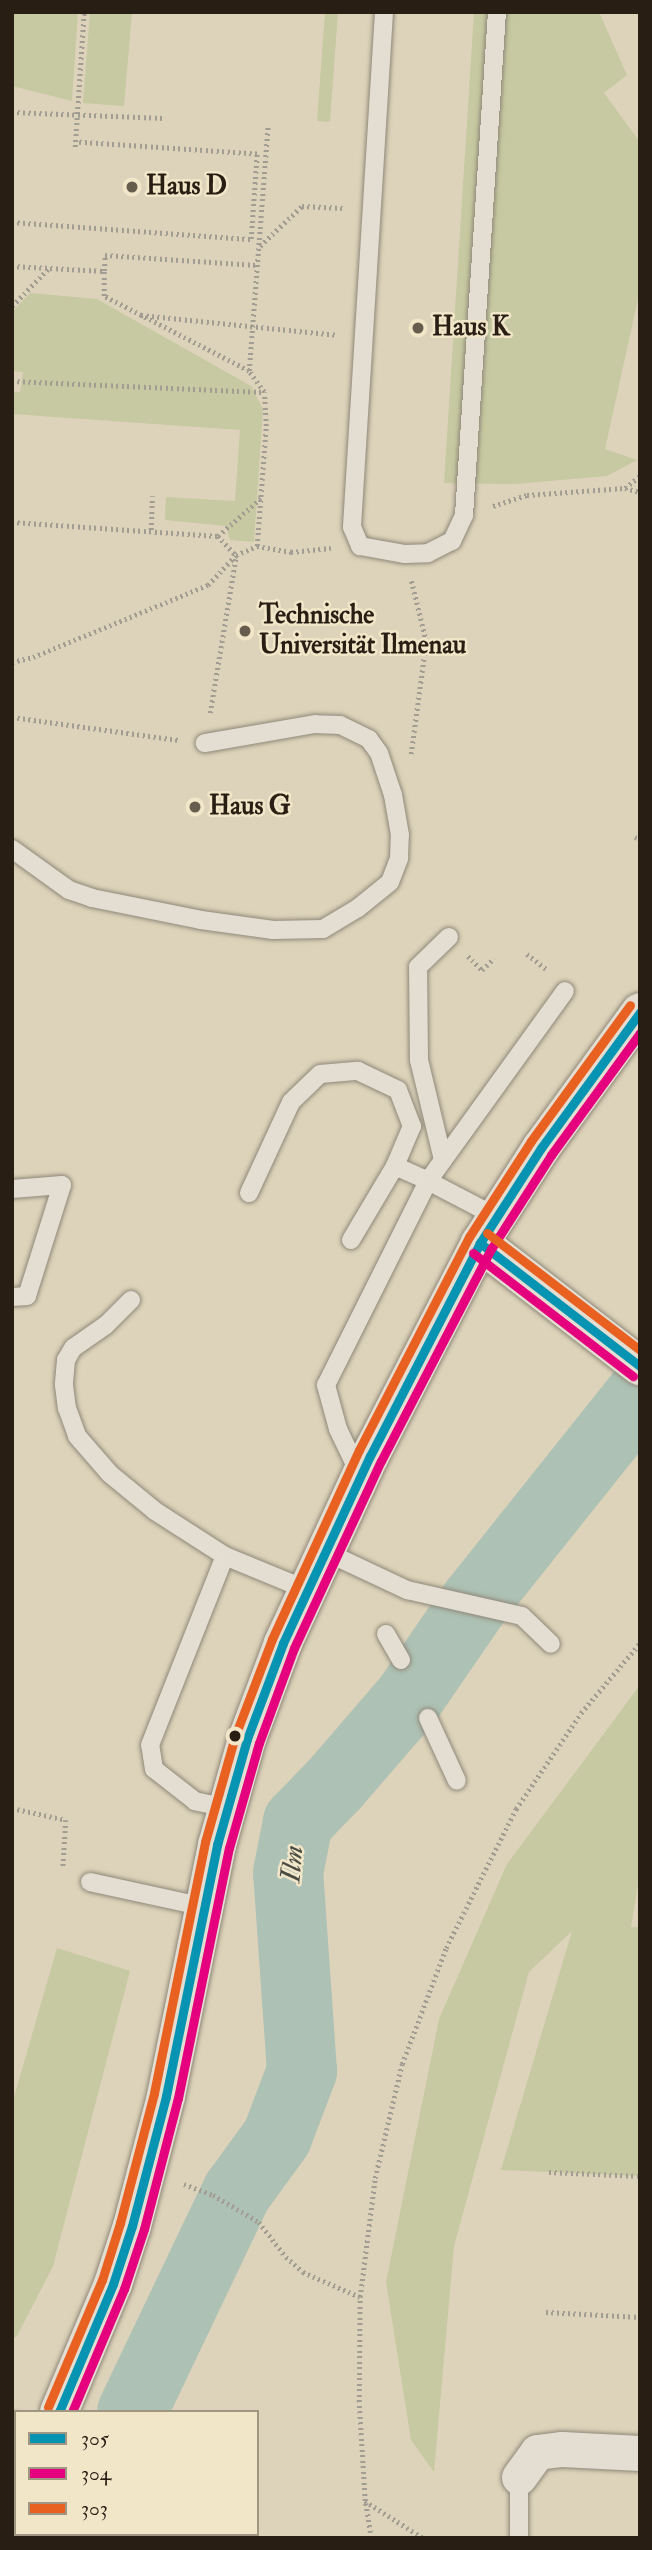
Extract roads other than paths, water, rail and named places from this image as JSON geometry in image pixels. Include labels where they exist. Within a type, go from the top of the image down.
[{"type":"main road","points":[[61,2410],[113,2284],[132,2226],[166,2096],[227,1808],[247,1739],[305,1590],[488,1229],[640,1012]]},
{"type":"main road","points":[[488,1229],[635,1363]]},
{"type":"street","points":[[519,2477],[537,2452],[562,2449],[640,2453]]},
{"type":"lane","points":[[384,12],[352,527],[360,545],[405,554],[428,553],[452,541],[464,515],[497,12]]},
{"type":"lane","points":[[12,849],[69,890],[92,898],[201,920],[273,929],[323,929],[358,908],[390,881],[399,858],[400,835],[393,795],[379,753],[369,739],[340,725],[315,724],[205,743]]},
{"type":"lane","points":[[443,1160],[419,1060],[418,967],[449,937]]},
{"type":"lane","points":[[360,1477],[338,1429],[326,1384],[428,1181],[565,991]]},
{"type":"lane","points":[[249,1193],[291,1102],[320,1074],[358,1071],[398,1090],[412,1126],[395,1166],[351,1240]]},
{"type":"lane","points":[[395,1166],[428,1181],[488,1229]]},
{"type":"lane","points":[[12,1189],[62,1185],[27,1296],[12,1297]]},
{"type":"lane","points":[[131,1300],[106,1325],[73,1348],[66,1360],[64,1385],[67,1408],[77,1436],[110,1474],[155,1511],[225,1556],[305,1590]]},
{"type":"lane","points":[[324,1551],[407,1590],[522,1616],[551,1644]]},
{"type":"lane","points":[[225,1556],[150,1745],[154,1769],[195,1801],[227,1808]]},
{"type":"lane","points":[[386,1634],[401,1660]]},
{"type":"lane","points":[[428,1718],[457,1781]]},
{"type":"lane","points":[[90,1882],[205,1907]]},
{"type":"lane","points":[[519,2477],[519,2538]]},
{"type":"waterway","name":"Ilm","points":[[133,2410],[237,2192],[277,2137],[302,2071],[288,1873],[298,1822],[334,1785],[409,1698],[475,1602],[640,1395]]},
{"type":"place","name":"Haus D","points":[[132,187]]},
{"type":"place","name":"Haus K","points":[[418,328]]},
{"type":"place","name":"Technische Universität Ilmenau","points":[[245,631]]},
{"type":"place","name":"Haus G","points":[[195,807]]}]
